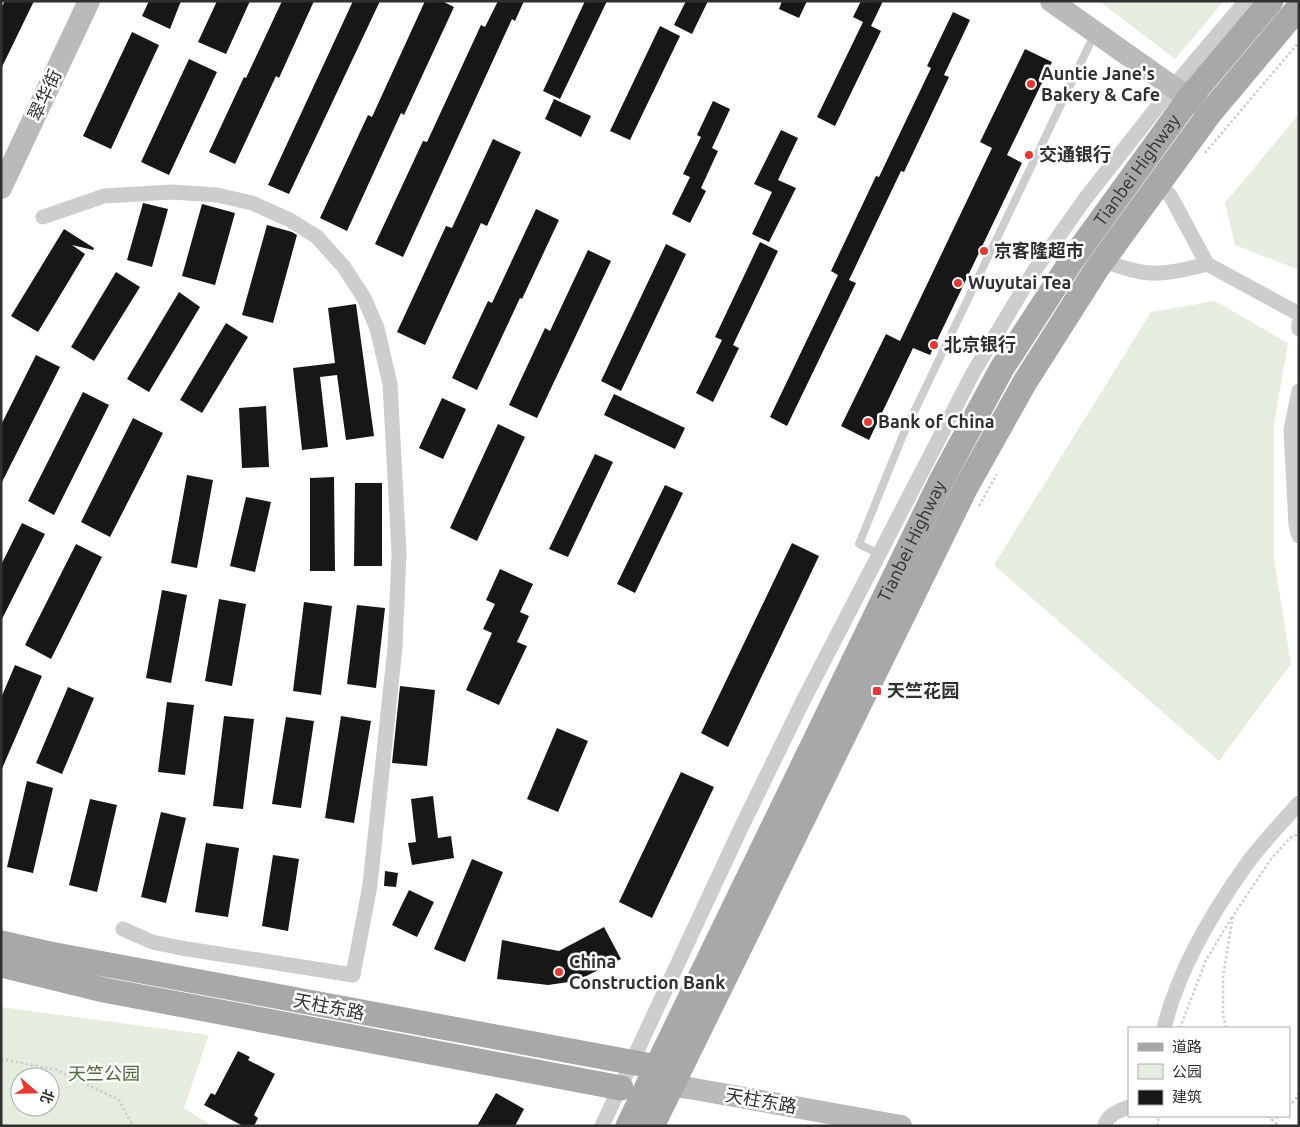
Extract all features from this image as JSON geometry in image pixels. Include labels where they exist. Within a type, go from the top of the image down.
[{"type":"main road","name":"Tianbei Highway","points":[[652,1126],[659,1079],[941,481],[1002,368],[1181,92],[1271,1]]},
{"type":"main road","name":"Tianbei Highway","points":[[628,1126],[659,1079],[965,489],[1025,382],[1103,261],[1210,113],[1299,7]]},
{"type":"main road","name":"天柱东路","points":[[1,942],[50,954],[632,1064],[659,1079]]},
{"type":"main road","name":"天柱东路","points":[[1,965],[104,990],[621,1088]]},
{"type":"street","name":"翠华街","points":[[2,185],[89,1]]},
{"type":"street","points":[[1052,1],[1210,113]]},
{"type":"street","points":[[602,1126],[678,961],[803,701],[973,373],[1034,271],[1085,199],[1181,92],[1246,1]]},
{"type":"street","points":[[1157,186],[1170,195],[1207,264],[1299,314]]},
{"type":"street","points":[[43,217],[104,196],[171,192],[217,195],[244,201],[290,220],[317,237],[344,267],[364,298],[376,328],[390,384],[399,553],[395,647],[370,885],[353,975],[181,948],[152,942],[123,929]]},
{"type":"street","points":[[1103,261],[1155,274],[1207,264]]},
{"type":"street","points":[[1299,323],[1299,329]]},
{"type":"street","points":[[1299,391],[1290,430],[1296,525],[1299,536]]},
{"type":"street","points":[[1164,1027],[1182,972],[1205,928],[1245,867],[1299,803]]},
{"type":"street","points":[[621,1088],[659,1079]]},
{"type":"street","name":"天柱东路","points":[[659,1079],[689,1088],[901,1126]]},
{"type":"street","points":[[1105,1126],[1106,1120],[1114,1113],[1128,1107]]},
{"type":"lane","points":[[879,554],[859,544],[903,435],[1095,32]]},
{"type":"path","points":[[1202,158],[1299,42]]},
{"type":"path","points":[[978,508],[1001,466]]},
{"type":"path","points":[[1180,1027],[1206,960],[1233,916],[1271,859],[1290,838],[1299,834]]},
{"type":"path","points":[[1226,1027],[1223,1014],[1223,976],[1233,916]]},
{"type":"path","points":[[1,1059],[57,1070],[119,1100],[133,1126]]},
{"type":"path","points":[[1290,1106],[1298,1096],[1299,1091]]},
{"type":"path","points":[[1269,1117],[1279,1126]]},
{"type":"path","points":[[1271,1120],[1279,1117]]},
{"type":"green space","points":[[1099,1],[1224,1],[1175,59]]},
{"type":"green space","points":[[1299,114],[1299,270],[1235,245],[1225,203]]},
{"type":"green space","points":[[1215,301],[1288,343],[1274,424],[1274,559],[1291,664],[1219,761],[994,565],[1151,312]]},
{"type":"green space","name":"天竺公园","points":[[1,1007],[209,1035],[184,1108],[212,1126],[1,1126]]},
{"type":"building","points":[[5,1],[34,1],[1,69],[1,8]]},
{"type":"building","points":[[149,1],[181,1],[170,29],[142,16]]},
{"type":"building","points":[[217,1],[250,1],[226,54],[198,42]]},
{"type":"building","points":[[282,1],[314,1],[279,78],[276,76],[235,164],[209,152]]},
{"type":"building","points":[[353,1],[380,1],[289,194],[268,185]]},
{"type":"building","points":[[425,1],[442,1],[454,7],[404,115],[401,113],[347,231],[320,218],[368,115],[372,117]]},
{"type":"building","points":[[498,1],[524,1],[515,21],[512,19],[403,257],[375,244],[423,141],[427,142],[481,25],[485,27]]},
{"type":"building","points":[[585,1],[607,1],[560,99],[543,91]]},
{"type":"building","points":[[686,1],[708,1],[692,34],[674,25]]},
{"type":"building","points":[[782,1],[807,1],[799,18],[779,9]]},
{"type":"building","points":[[861,1],[883,1],[871,26],[853,17]]},
{"type":"building","points":[[953,12],[970,20],[944,75],[949,77],[904,172],[901,171],[849,280],[856,283],[787,426],[770,417],[838,275],[831,271],[876,176],[879,177],[931,68],[927,66]]},
{"type":"building","points":[[863,22],[881,31],[835,126],[817,117]]},
{"type":"building","points":[[660,26],[680,36],[630,140],[610,131]]},
{"type":"building","points":[[132,32],[159,45],[111,149],[83,136]]},
{"type":"building","points":[[1025,49],[1052,62],[1007,155],[1022,163],[930,355],[913,348],[869,440],[841,426],[886,334],[900,341],[992,148],[980,142]]},
{"type":"building","points":[[189,59],[217,72],[169,175],[141,162]]},
{"type":"building","points":[[554,99],[591,116],[581,137],[545,119]]},
{"type":"building","points":[[713,101],[730,109],[712,148],[718,151],[701,188],[706,191],[690,223],[672,214],[690,177],[683,174],[701,137],[697,135]]},
{"type":"building","points":[[781,130],[798,138],[778,180],[796,188],[769,242],[752,234],[772,192],[754,184]]},
{"type":"building","points":[[493,139],[521,152],[487,226],[481,223],[425,345],[397,332],[446,226],[452,228]]},
{"type":"building","points":[[143,203],[168,209],[152,267],[127,260]]},
{"type":"building","points":[[202,204],[235,213],[215,285],[182,276]]},
{"type":"building","points":[[536,209],[559,220],[477,390],[452,378],[488,301],[492,303]]},
{"type":"building","points":[[267,225],[297,235],[273,323],[242,315]]},
{"type":"building","points":[[64,229],[94,248],[93,250],[72,245],[85,254],[38,332],[11,316]]},
{"type":"building","points":[[760,242],[778,251],[733,345],[739,348],[713,402],[696,393],[722,340],[715,337]]},
{"type":"building","points":[[666,244],[686,254],[621,391],[601,381]]},
{"type":"building","points":[[588,250],[611,261],[537,418],[509,405],[545,328],[550,331]]},
{"type":"building","points":[[116,272],[140,287],[94,361],[71,347]]},
{"type":"building","points":[[179,292],[200,307],[149,392],[127,379]]},
{"type":"building","points":[[356,304],[374,436],[346,440],[337,375],[320,377],[328,447],[302,450],[293,368],[335,363],[328,308]]},
{"type":"building","points":[[226,323],[248,337],[202,413],[180,400]]},
{"type":"building","points":[[36,355],[60,367],[1,484],[1,425]]},
{"type":"building","points":[[83,392],[109,405],[54,515],[28,501]]},
{"type":"building","points":[[614,394],[685,428],[675,449],[604,415]]},
{"type":"building","points":[[442,398],[466,409],[443,459],[419,448]]},
{"type":"building","points":[[266,406],[269,467],[242,468],[239,408]]},
{"type":"building","points":[[133,418],[163,433],[110,537],[81,522]]},
{"type":"building","points":[[498,424],[525,437],[477,541],[450,528]]},
{"type":"building","points":[[595,454],[613,462],[568,557],[549,549]]},
{"type":"building","points":[[187,475],[213,480],[197,568],[171,563]]},
{"type":"building","points":[[334,477],[335,571],[310,571],[310,478]]},
{"type":"building","points":[[355,483],[382,483],[382,566],[354,566]]},
{"type":"building","points":[[665,485],[683,493],[635,593],[617,584]]},
{"type":"building","points":[[246,497],[271,502],[255,572],[230,566]]},
{"type":"building","points":[[22,523],[45,534],[1,621],[1,565]]},
{"type":"building","points":[[792,543],[819,556],[728,747],[701,733]]},
{"type":"building","points":[[76,544],[102,557],[51,659],[25,645]]},
{"type":"building","points":[[500,569],[533,584],[520,612],[529,616],[517,642],[527,646],[499,705],[466,690],[492,633],[483,629],[495,604],[486,600]]},
{"type":"building","points":[[162,590],[187,595],[171,683],[146,678]]},
{"type":"building","points":[[219,599],[246,604],[232,686],[205,681]]},
{"type":"building","points":[[304,602],[332,606],[321,695],[293,691]]},
{"type":"building","points":[[357,605],[385,608],[376,688],[347,684]]},
{"type":"building","points":[[15,665],[42,676],[1,771],[1,698]]},
{"type":"building","points":[[400,686],[435,690],[427,766],[392,763]]},
{"type":"building","points":[[68,687],[94,698],[62,774],[36,763]]},
{"type":"building","points":[[167,702],[194,705],[185,775],[158,772]]},
{"type":"building","points":[[224,716],[254,719],[243,809],[213,806]]},
{"type":"building","points":[[341,716],[371,721],[354,823],[325,818]]},
{"type":"building","points":[[286,717],[314,721],[301,808],[272,804]]},
{"type":"building","points":[[557,728],[588,741],[558,812],[527,799]]},
{"type":"building","points":[[681,772],[714,787],[652,918],[619,902]]},
{"type":"building","points":[[27,781],[53,788],[33,873],[7,867]]},
{"type":"building","points":[[433,796],[438,838],[451,836],[454,858],[412,865],[408,843],[416,842],[411,799]]},
{"type":"building","points":[[90,799],[117,805],[97,892],[69,885]]},
{"type":"building","points":[[161,812],[186,818],[166,903],[141,897]]},
{"type":"building","points":[[206,843],[239,848],[228,917],[195,912]]},
{"type":"building","points":[[273,855],[299,859],[288,931],[262,926]]},
{"type":"building","points":[[472,859],[503,872],[465,962],[434,949]]},
{"type":"building","points":[[385,871],[398,873],[396,887],[384,886]]},
{"type":"building","points":[[409,890],[434,902],[417,937],[392,925]]},
{"type":"building","points":[[604,927],[621,959],[576,981],[548,985],[497,979],[502,940],[559,951]]},
{"type":"building","points":[[238,1051],[250,1057],[248,1060],[275,1074],[254,1115],[258,1118],[254,1126],[243,1126],[204,1105],[211,1093],[215,1095]]},
{"type":"building","points":[[496,1093],[524,1109],[515,1126],[477,1126]]},
{"type":"place","name":"Auntie Jane's Bakery & Cafe","points":[[1031,84]]},
{"type":"place","name":"交通银行","points":[[1029,155]]},
{"type":"place","name":"京客隆超市","points":[[984,251]]},
{"type":"place","name":"Wuyutai Tea","points":[[958,283]]},
{"type":"place","name":"北京银行","points":[[934,345]]},
{"type":"place","name":"Bank of China","points":[[868,422]]},
{"type":"place","name":"天竺花园","points":[[877,691]]},
{"type":"place","name":"China Construction Bank","points":[[559,972]]}]
